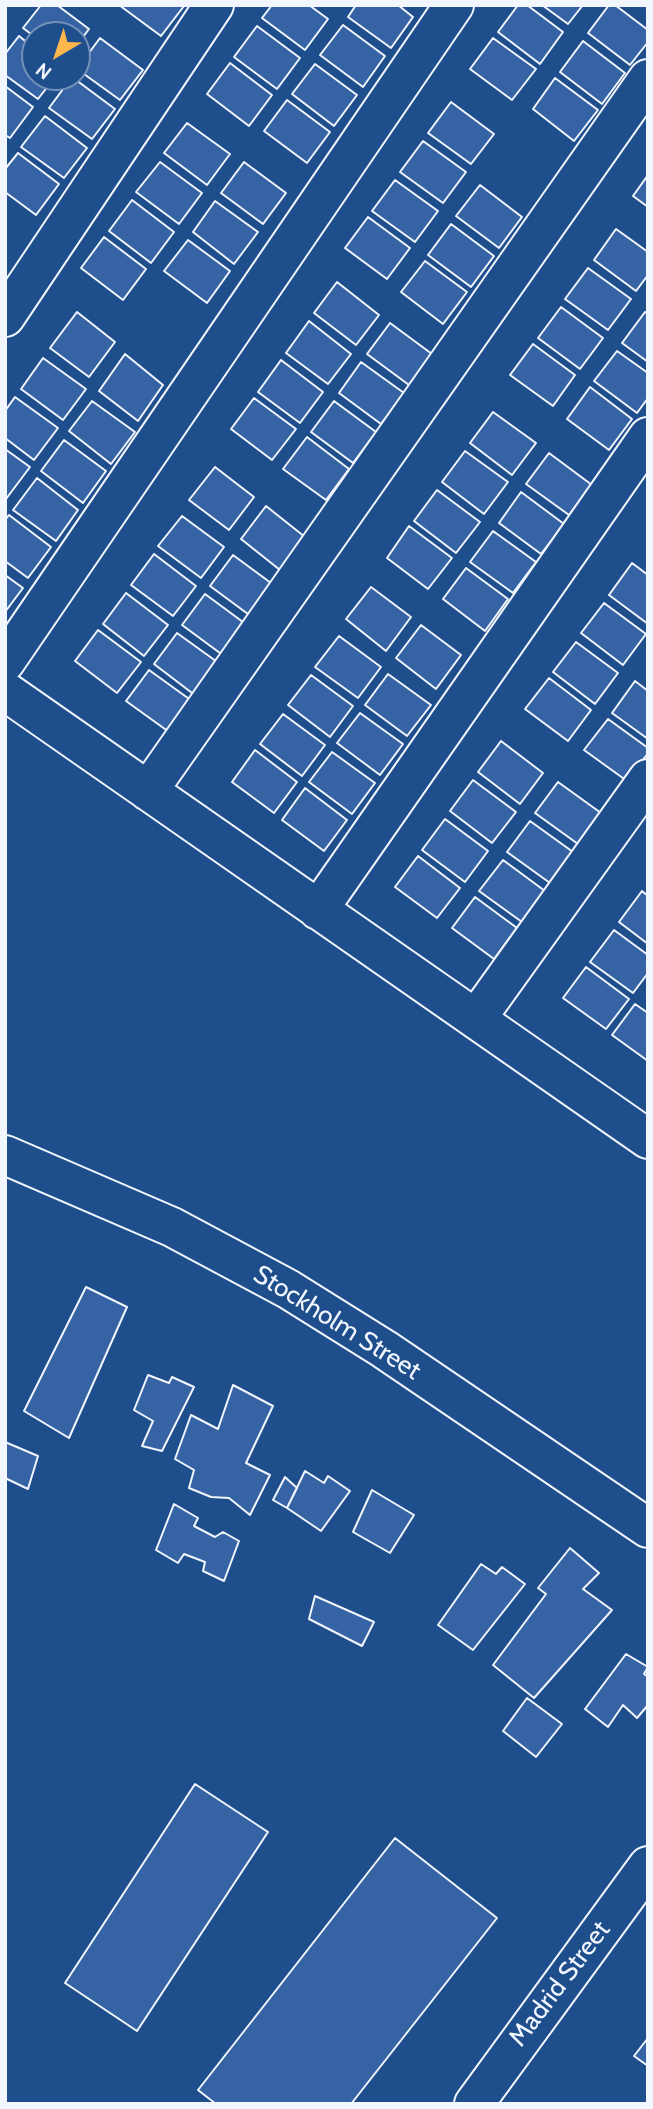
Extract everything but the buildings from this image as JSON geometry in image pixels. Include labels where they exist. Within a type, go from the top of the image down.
[{"type":"street","points":[[5,317],[214,5]]},
{"type":"street","points":[[5,662],[454,5]]},
{"type":"street","points":[[148,791],[648,79]]},
{"type":"street","points":[[318,910],[648,437]]},
{"type":"street","points":[[5,691],[475,1019],[643,1127]]},
{"type":"street","points":[[475,1019],[648,779]]},
{"type":"street","name":"Stockholm Street","points":[[5,1155],[172,1227],[288,1289],[384,1349],[648,1528]]},
{"type":"street","name":"Madrid Street","points":[[474,2104],[648,1866]]}]
